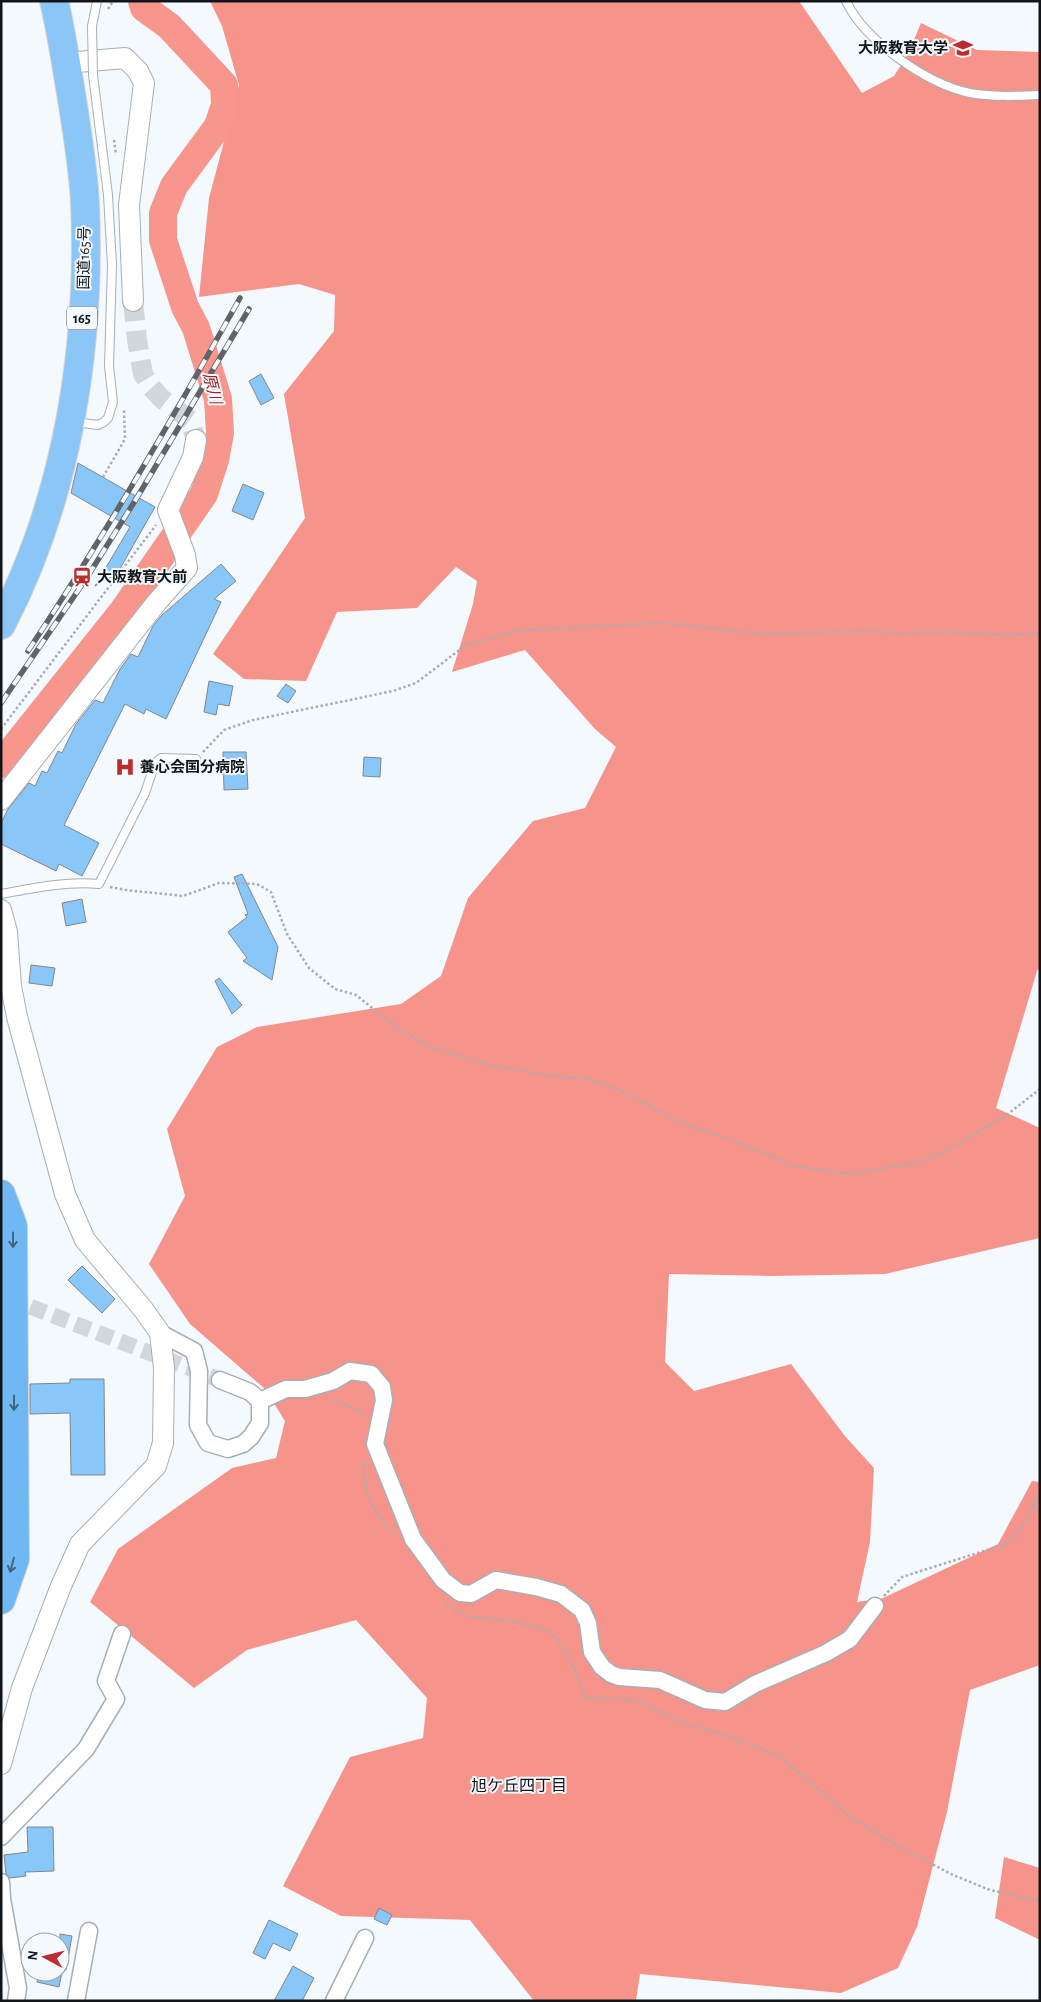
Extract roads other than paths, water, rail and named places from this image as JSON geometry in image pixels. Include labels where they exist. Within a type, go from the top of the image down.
[{"type":"highway","name":"国道165号","points":[[1,625],[33,557],[56,484],[71,422],[79,358],[85,242],[82,165],[54,1]]},
{"type":"highway","points":[[1,1194],[13,1226],[15,1559],[1,1600]]},
{"type":"street","points":[[66,63],[125,58],[138,71],[144,83],[129,206],[133,301]]},
{"type":"street","points":[[1,800],[157,602],[187,568],[185,555],[168,510],[193,457],[196,440]]},
{"type":"street","points":[[1,910],[7,932],[10,986],[16,1017],[65,1194],[85,1240],[143,1309],[160,1333],[194,1351],[199,1372],[198,1425],[208,1443],[228,1449],[247,1441],[260,1423],[260,1401],[250,1392],[220,1380]]},
{"type":"street","points":[[1,1764],[22,1688],[61,1586],[80,1544],[156,1466],[163,1443],[164,1368],[160,1333]]},
{"type":"street","points":[[260,1401],[286,1389],[305,1389],[333,1381],[350,1371],[371,1374],[382,1387],[384,1400],[375,1444],[413,1539],[442,1580],[460,1593],[471,1594],[496,1580],[536,1587],[560,1594],[582,1610],[588,1623],[592,1652],[602,1667],[619,1677],[660,1680],[705,1700],[725,1702],[755,1684],[826,1653],[850,1639],[875,1606]]},
{"type":"street","points":[[1,1837],[86,1748],[116,1699],[106,1681],[122,1634]]},
{"type":"street","points":[[1,1882],[2,1899],[18,1988],[16,2001]]},
{"type":"street","points":[[76,2001],[89,1931]]},
{"type":"street","points":[[334,2001],[365,1938]]},
{"type":"lane","points":[[71,422],[98,425],[108,418],[113,402],[109,366],[112,265],[108,195],[93,67],[92,26],[97,1]]},
{"type":"lane","points":[[846,1],[850,9],[871,34],[901,62],[940,83],[970,93],[1006,96],[1040,95]]},
{"type":"lane","points":[[1,894],[50,884],[99,884],[145,793],[155,762],[161,758],[196,759]]},
{"type":"waterway","name":"原川","points":[[1,764],[123,611],[204,494],[215,460],[220,433],[218,399],[196,328],[185,307],[163,240],[163,213],[174,186],[218,126],[225,105],[224,85],[169,26],[144,8],[142,1]]},
{"type":"tunnel","points":[[133,301],[143,374],[162,399],[190,420],[196,440]]},
{"type":"tunnel","points":[[8,1298],[220,1380]]},
{"type":"railway","points":[[28,651],[84,565],[137,477],[240,298]]},
{"type":"railway","points":[[1,703],[86,579],[138,496],[249,309]]},
{"type":"place","name":"大阪教育大学","points":[[963,48]]},
{"type":"place","name":"大阪教育大前","points":[[82,577]]},
{"type":"place","name":"養心会国分病院","points":[[125,767]]},
{"type":"district","name":"旭ケ丘四丁目","points":[[519,1785]]}]
